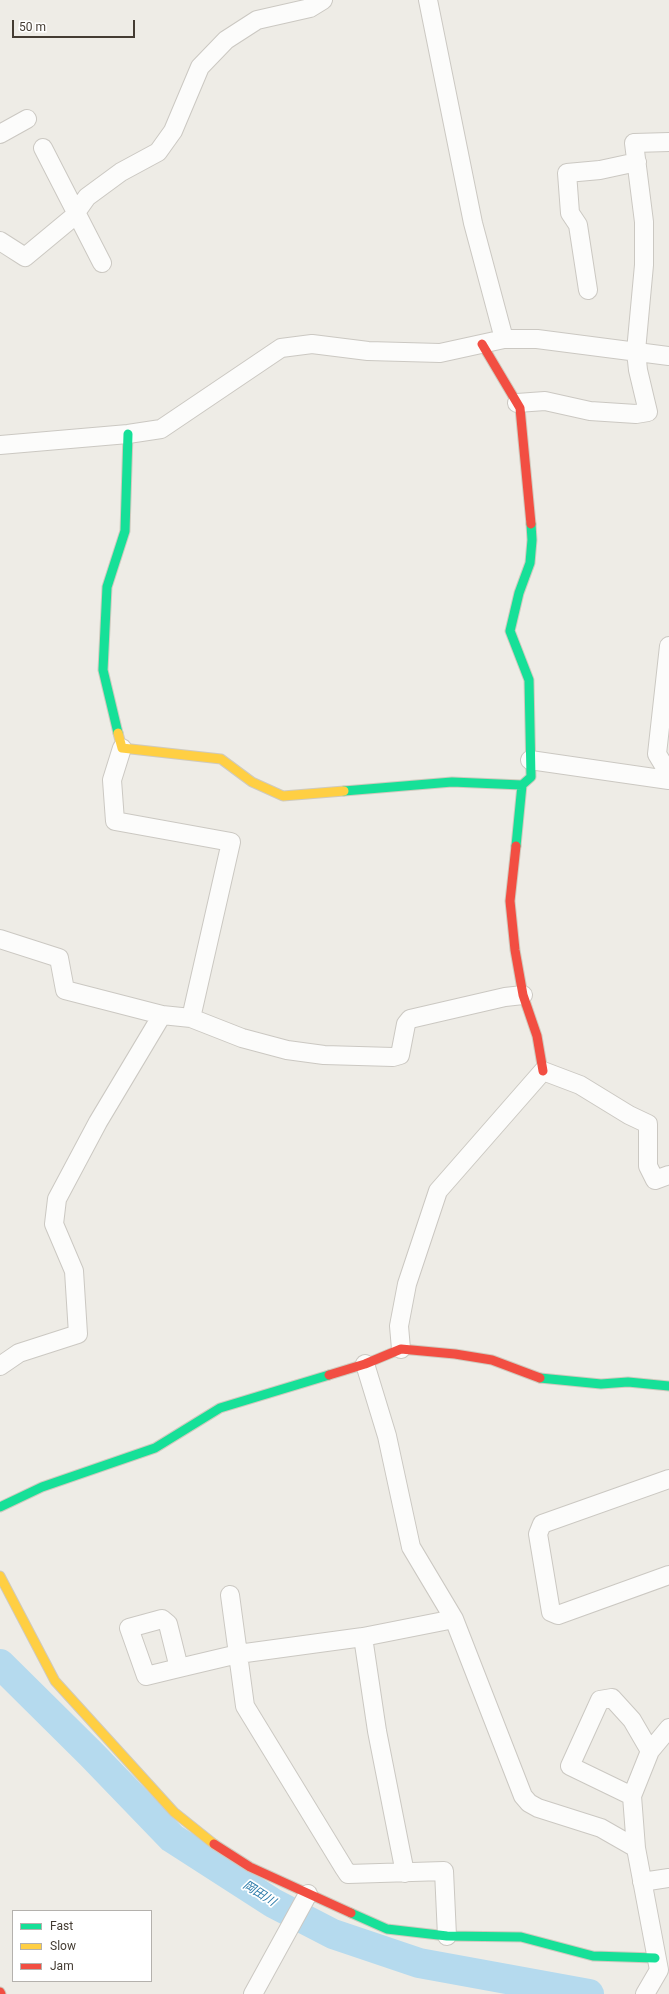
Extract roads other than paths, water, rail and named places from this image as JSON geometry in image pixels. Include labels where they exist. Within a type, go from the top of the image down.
[{"type":"street","points":[[0,241],[25,257],[72,218],[87,197],[121,172],[158,152],[173,131],[200,67],[226,40],[257,20],[310,8],[323,0]]},
{"type":"street","points":[[428,0],[473,223],[504,339]]},
{"type":"street","points":[[0,134],[27,119]]},
{"type":"street","points":[[517,403],[545,401],[590,411],[636,414],[648,412],[638,370],[636,352],[644,265],[644,222],[634,143],[669,142]]},
{"type":"street","points":[[43,148],[102,263]]},
{"type":"street","points":[[588,290],[578,225],[570,213],[568,172],[600,170],[637,162]]},
{"type":"street","points":[[0,445],[128,434],[160,429],[281,348],[312,344],[368,351],[440,353],[504,339],[537,339],[669,356]]},
{"type":"street","points":[[482,344],[520,408],[532,540],[530,562],[510,631],[529,680],[531,777],[522,785],[510,900],[515,950],[523,995],[537,1036],[543,1071]]},
{"type":"street","points":[[128,434],[125,531],[107,587],[103,670],[122,748],[112,780],[115,821],[231,842],[191,1018]]},
{"type":"street","points":[[669,646],[657,754],[669,774]]},
{"type":"street","points":[[122,748],[221,759],[252,782],[282,796],[452,782],[522,785]]},
{"type":"street","points":[[530,760],[669,780]]},
{"type":"street","points":[[0,939],[59,958],[65,990],[162,1015],[191,1018],[242,1038],[287,1050],[324,1055],[394,1057],[400,1055],[406,1024],[410,1019],[505,997],[523,995]]},
{"type":"street","points":[[0,1366],[19,1353],[78,1334],[74,1271],[54,1224],[58,1199],[98,1122],[162,1015]]},
{"type":"street","points":[[543,1071],[580,1085],[629,1115],[648,1124],[648,1166],[655,1180],[669,1175]]},
{"type":"street","points":[[401,1349],[399,1326],[407,1284],[438,1191],[543,1071]]},
{"type":"street","points":[[0,1507],[42,1487],[155,1448],[220,1408],[365,1364],[401,1349],[455,1354],[492,1360],[545,1380],[601,1384],[628,1382],[669,1386]]},
{"type":"street","points":[[365,1364],[387,1436],[411,1547],[454,1619],[523,1796],[529,1803],[538,1808],[601,1828],[636,1848]]},
{"type":"street","points":[[669,1479],[542,1524],[538,1534],[551,1612],[558,1615],[669,1575]]},
{"type":"street","points":[[0,1576],[55,1682],[174,1812],[205,1838],[250,1867],[387,1929],[447,1936],[521,1937],[593,1956],[661,1966]]},
{"type":"street","points":[[230,1595],[245,1706],[348,1874],[444,1871],[447,1936]]},
{"type":"street","points":[[179,1668],[238,1654],[363,1637],[454,1619]]},
{"type":"street","points":[[363,1637],[377,1731],[404,1873]]},
{"type":"street","points":[[632,1796],[570,1766],[600,1700],[612,1698],[632,1720],[650,1752]]},
{"type":"street","points":[[647,1990],[661,1966],[636,1848],[632,1796],[650,1752],[669,1728]]},
{"type":"street","points":[[642,1882],[669,1878]]},
{"type":"street","points":[[253,1994],[308,1894]]},
{"type":"waterway","name":"岡田川","points":[[0,1664],[91,1754],[172,1838],[273,1903],[333,1934],[419,1963],[589,1994]]}]
